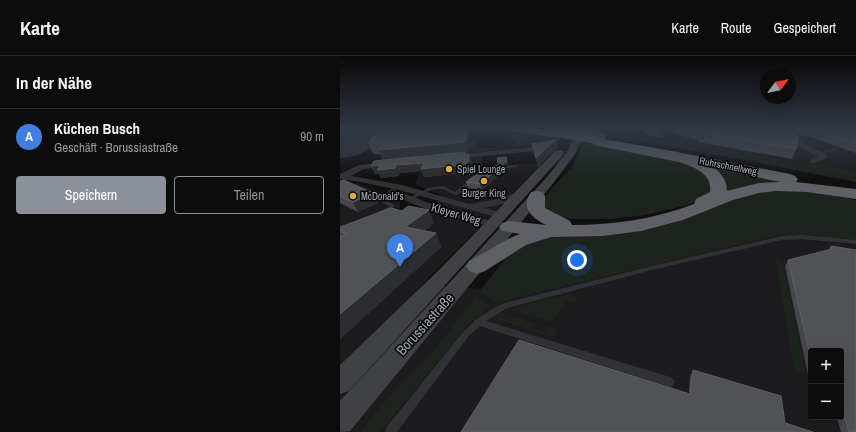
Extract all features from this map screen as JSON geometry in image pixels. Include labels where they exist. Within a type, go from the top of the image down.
[{"type":"highway","name":"Ruhrschnellweg","points":[[620,145],[856,194]]},
{"type":"highway","name":"Ruhrschnellweg","points":[[626,145],[738,163],[856,187]]},
{"type":"highway","points":[[477,266],[519,241],[558,228],[620,223],[656,217],[698,204],[718,194],[718,179],[710,172],[691,161],[667,154]]},
{"type":"highway","points":[[504,221],[558,228],[605,230],[642,225],[677,216],[736,194],[766,187],[807,187],[856,194]]},
{"type":"highway","points":[[528,195],[536,210],[558,228]]},
{"type":"main road","name":"Borussiastraße","points":[[528,195],[565,145]]},
{"type":"main road","name":"Borussiastraße","points":[[340,382],[447,272],[504,221],[570,154],[575,145]]},
{"type":"main road","name":"Borussiastraße","points":[[340,421],[477,266],[504,221]]},
{"type":"street","points":[[802,145],[820,153],[823,156],[823,158],[813,161]]},
{"type":"street","points":[[444,158],[487,157],[542,148]]},
{"type":"street","points":[[340,177],[362,167],[397,162]]},
{"type":"street","name":"Kleyer Weg","points":[[340,177],[366,183],[409,199],[442,200],[466,206],[504,221]]},
{"type":"street","name":"Kleyer Weg","points":[[340,177],[377,182],[422,199],[504,221]]},
{"type":"street","name":"Kleyer Weg","points":[[466,206],[494,203],[528,195]]},
{"type":"street","points":[[371,221],[403,212],[422,199]]},
{"type":"lane","points":[[820,153],[836,149]]},
{"type":"lane","points":[[489,169],[516,166]]},
{"type":"lane","points":[[422,199],[430,190],[442,187],[455,194],[474,180]]},
{"type":"lane","points":[[365,192],[392,205],[371,221]]},
{"type":"lane","points":[[390,432],[465,335],[478,322],[505,306],[782,238],[856,242]]},
{"type":"lane","points":[[478,322],[670,382]]},
{"type":"shaded area","points":[[340,145],[372,145],[363,153],[340,158]]},
{"type":"shaded area","points":[[459,145],[477,145],[477,147],[504,149],[449,155]]},
{"type":"shaded area","points":[[513,145],[534,145],[511,147]]},
{"type":"shaded area","points":[[582,145],[591,145],[687,163],[710,175],[711,193],[699,201],[645,215],[612,219],[572,219],[556,217],[546,211],[542,204],[554,186],[569,171],[571,171]]},
{"type":"shaded area","points":[[659,145],[703,145],[797,163],[816,163],[856,173],[856,182]]},
{"type":"shaded area","points":[[663,145],[856,145],[856,182]]},
{"type":"shaded area","points":[[482,155],[482,169],[526,163],[541,165],[421,285],[484,289],[776,229],[856,238],[856,432],[340,432],[340,241],[447,198],[415,184],[425,162]]},
{"type":"shaded area","points":[[701,165],[799,185],[719,198]]},
{"type":"shaded area","points":[[340,181],[360,185],[382,193],[400,202],[401,206],[388,214],[340,234]]},
{"type":"shaded area","points":[[790,190],[828,194],[856,200],[856,240],[783,234],[510,299],[496,304],[481,292],[481,289],[507,257],[528,244],[554,235],[588,234],[760,191]]},
{"type":"shaded area","points":[[775,259],[783,261],[806,374],[795,371]]},
{"type":"shaded area","points":[[569,294],[577,297],[578,299],[576,302],[566,300],[553,322],[513,310],[514,308]]},
{"type":"shaded area","points":[[475,297],[478,297],[490,307],[472,320],[380,432],[361,432],[395,389],[432,353]]},
{"type":"shaded area","points":[[501,313],[535,323],[532,328],[544,332],[547,326],[556,329],[557,331],[551,337],[497,319],[497,314]]},
{"type":"building","points":[[383,145],[437,145],[378,150]]},
{"type":"building","points":[[532,145],[550,145],[536,158]]},
{"type":"building","points":[[769,145],[797,145],[796,149]]},
{"type":"building","points":[[465,152],[464,155],[469,154],[468,164],[421,169],[424,163],[396,165],[395,168],[377,170],[381,165],[371,166],[374,161]]},
{"type":"building","points":[[506,157],[507,162],[498,163],[497,158]]},
{"type":"building","points":[[504,164],[480,184],[466,182],[487,167]]},
{"type":"building","points":[[344,180],[373,193],[353,202],[340,196],[340,181]]},
{"type":"building","points":[[408,206],[429,210],[405,227],[436,233],[340,314],[340,268],[343,266],[340,265],[340,237],[346,233],[340,232],[340,227],[391,208],[402,211]]},
{"type":"building","points":[[831,246],[856,250],[856,432],[849,432],[844,414],[844,348],[808,348],[788,260],[832,249]]},
{"type":"building","points":[[519,340],[690,394],[693,370],[781,396],[785,423],[813,432],[461,432]]},
{"type":"place","name":"Spiel Lounge","points":[[449,169]]},
{"type":"place","name":"Burger King","points":[[484,181]]},
{"type":"place","name":"McDonald's","points":[[353,196]]},
{"type":"place","name":"Küchen Busch","points":[[400,267]]}]
